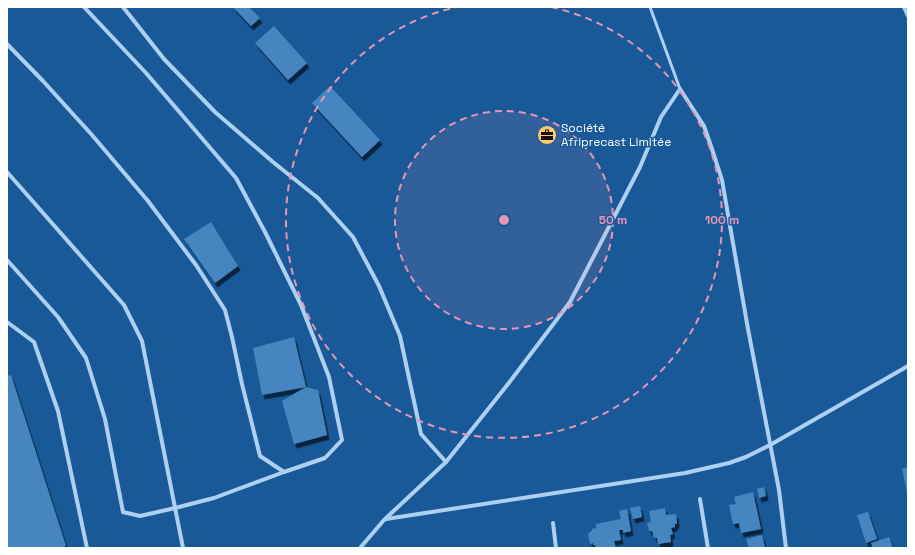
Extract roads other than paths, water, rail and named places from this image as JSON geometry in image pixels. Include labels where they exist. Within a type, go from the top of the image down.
[{"type":"street","points":[[7,260],[58,317],[86,358],[104,418],[123,512],[140,516],[214,498],[325,458],[342,440],[328,377],[301,305],[265,232],[236,178],[146,73],[84,7]]},
{"type":"street","points":[[122,7],[164,59],[215,112],[273,162],[318,198],[353,237],[379,286],[400,336],[421,434],[446,462]]},
{"type":"street","points":[[904,7],[908,16]]},
{"type":"street","points":[[7,44],[53,92],[148,201],[196,265],[224,310],[232,337],[260,456],[284,472]]},
{"type":"street","points":[[360,548],[384,520],[446,462],[508,384],[570,302],[640,167],[661,117],[680,88],[704,126],[722,180],[748,329],[779,490],[786,548]]},
{"type":"street","points":[[7,172],[124,305],[142,342],[184,548]]},
{"type":"street","points":[[7,322],[34,342],[58,411],[87,548]]},
{"type":"street","points":[[384,520],[685,472],[729,463],[746,457],[770,444],[908,366]]},
{"type":"street","points":[[700,499],[708,548]]},
{"type":"street","points":[[553,523],[556,548]]},
{"type":"lane","points":[[650,7],[680,88]]},
{"type":"place","name":"Société Afriprecast Limitée","points":[[547,135]]}]
